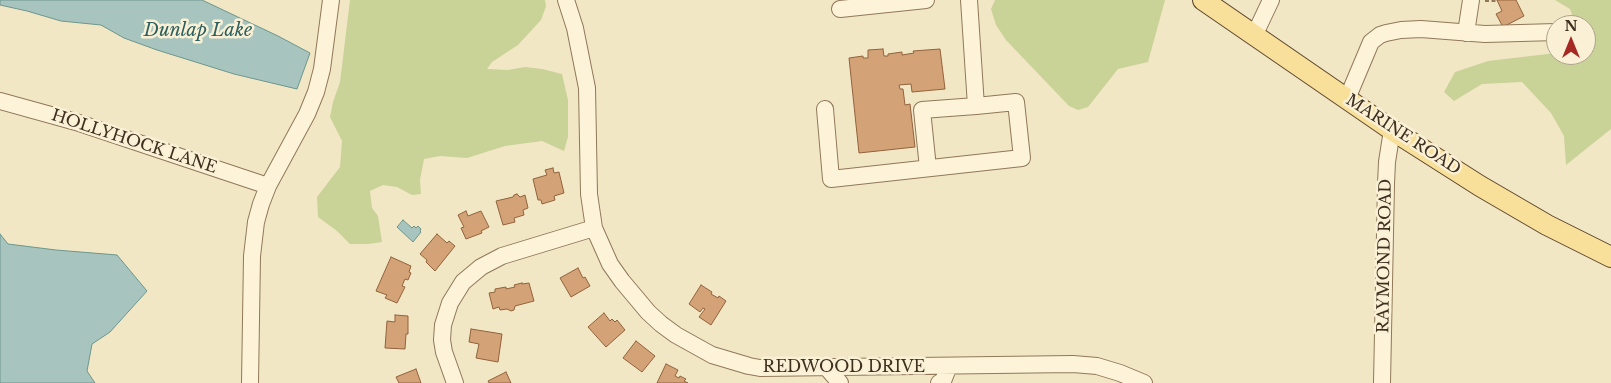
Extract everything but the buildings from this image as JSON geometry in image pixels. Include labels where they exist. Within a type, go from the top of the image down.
[{"type":"main road","name":"MARINE ROAD","points":[[1203,0],[1392,130],[1487,190],[1611,257]]},
{"type":"street","points":[[250,383],[252,256],[256,222],[268,186],[307,114],[316,92],[322,69],[331,0]]},
{"type":"street","name":"REDWOOD DRIVE","points":[[566,0],[576,28],[587,88],[589,185],[594,228],[610,264],[634,296],[661,324],[694,346],[712,355],[749,366],[764,368],[1073,364],[1089,365],[1120,373],[1144,383]]},
{"type":"street","points":[[840,9],[926,0]]},
{"type":"street","points":[[969,0],[976,106]]},
{"type":"street","points":[[1254,36],[1272,0]]},
{"type":"street","points":[[1466,33],[1471,0]]},
{"type":"street","points":[[1347,99],[1371,42],[1380,36],[1401,30],[1421,29],[1485,34],[1546,32]]},
{"type":"street","name":"HOLLYHOCK LANE","points":[[0,101],[85,125],[268,186]]},
{"type":"street","points":[[825,109],[831,179],[1022,158],[1016,102],[922,110],[928,168]]},
{"type":"street","name":"RAYMOND ROAD","points":[[1382,383],[1386,184],[1392,130]]},
{"type":"street","points":[[455,383],[444,352],[442,340],[443,324],[450,303],[463,282],[481,267],[502,256],[594,228]]},
{"type":"street","points":[[939,383],[943,381],[949,366]]},
{"type":"street","points":[[827,368],[840,383]]},
{"type":"green space","points":[[350,0],[545,0],[546,6],[541,20],[518,45],[492,62],[487,69],[508,70],[525,67],[562,74],[568,100],[568,137],[564,151],[542,141],[505,146],[467,158],[440,156],[424,159],[420,180],[421,194],[412,195],[397,187],[383,185],[370,191],[372,208],[378,216],[382,242],[350,244],[337,231],[318,217],[317,197],[340,167],[342,141],[330,117],[340,82]]},
{"type":"green space","points":[[995,0],[1165,0],[1148,62],[1118,69],[1088,107],[1078,110],[1069,106],[1006,40],[996,25],[991,9]]},
{"type":"green space","points":[[1555,0],[1611,0],[1611,129],[1566,165],[1564,136],[1551,113],[1522,82],[1482,84],[1454,101],[1444,92],[1455,72],[1488,61],[1546,54],[1546,65],[1596,65],[1596,15],[1572,15],[1570,9]]},
{"type":"water","name":"Dunlap Lake","points":[[0,0],[202,0],[310,53],[297,89],[234,74],[157,50],[124,38],[101,25],[61,21],[0,5]]},
{"type":"water","points":[[403,220],[412,228],[418,226],[421,229],[421,232],[413,242],[397,227]]},
{"type":"water","points":[[0,234],[8,244],[117,255],[147,291],[110,332],[92,344],[87,371],[95,383],[0,383]]}]
